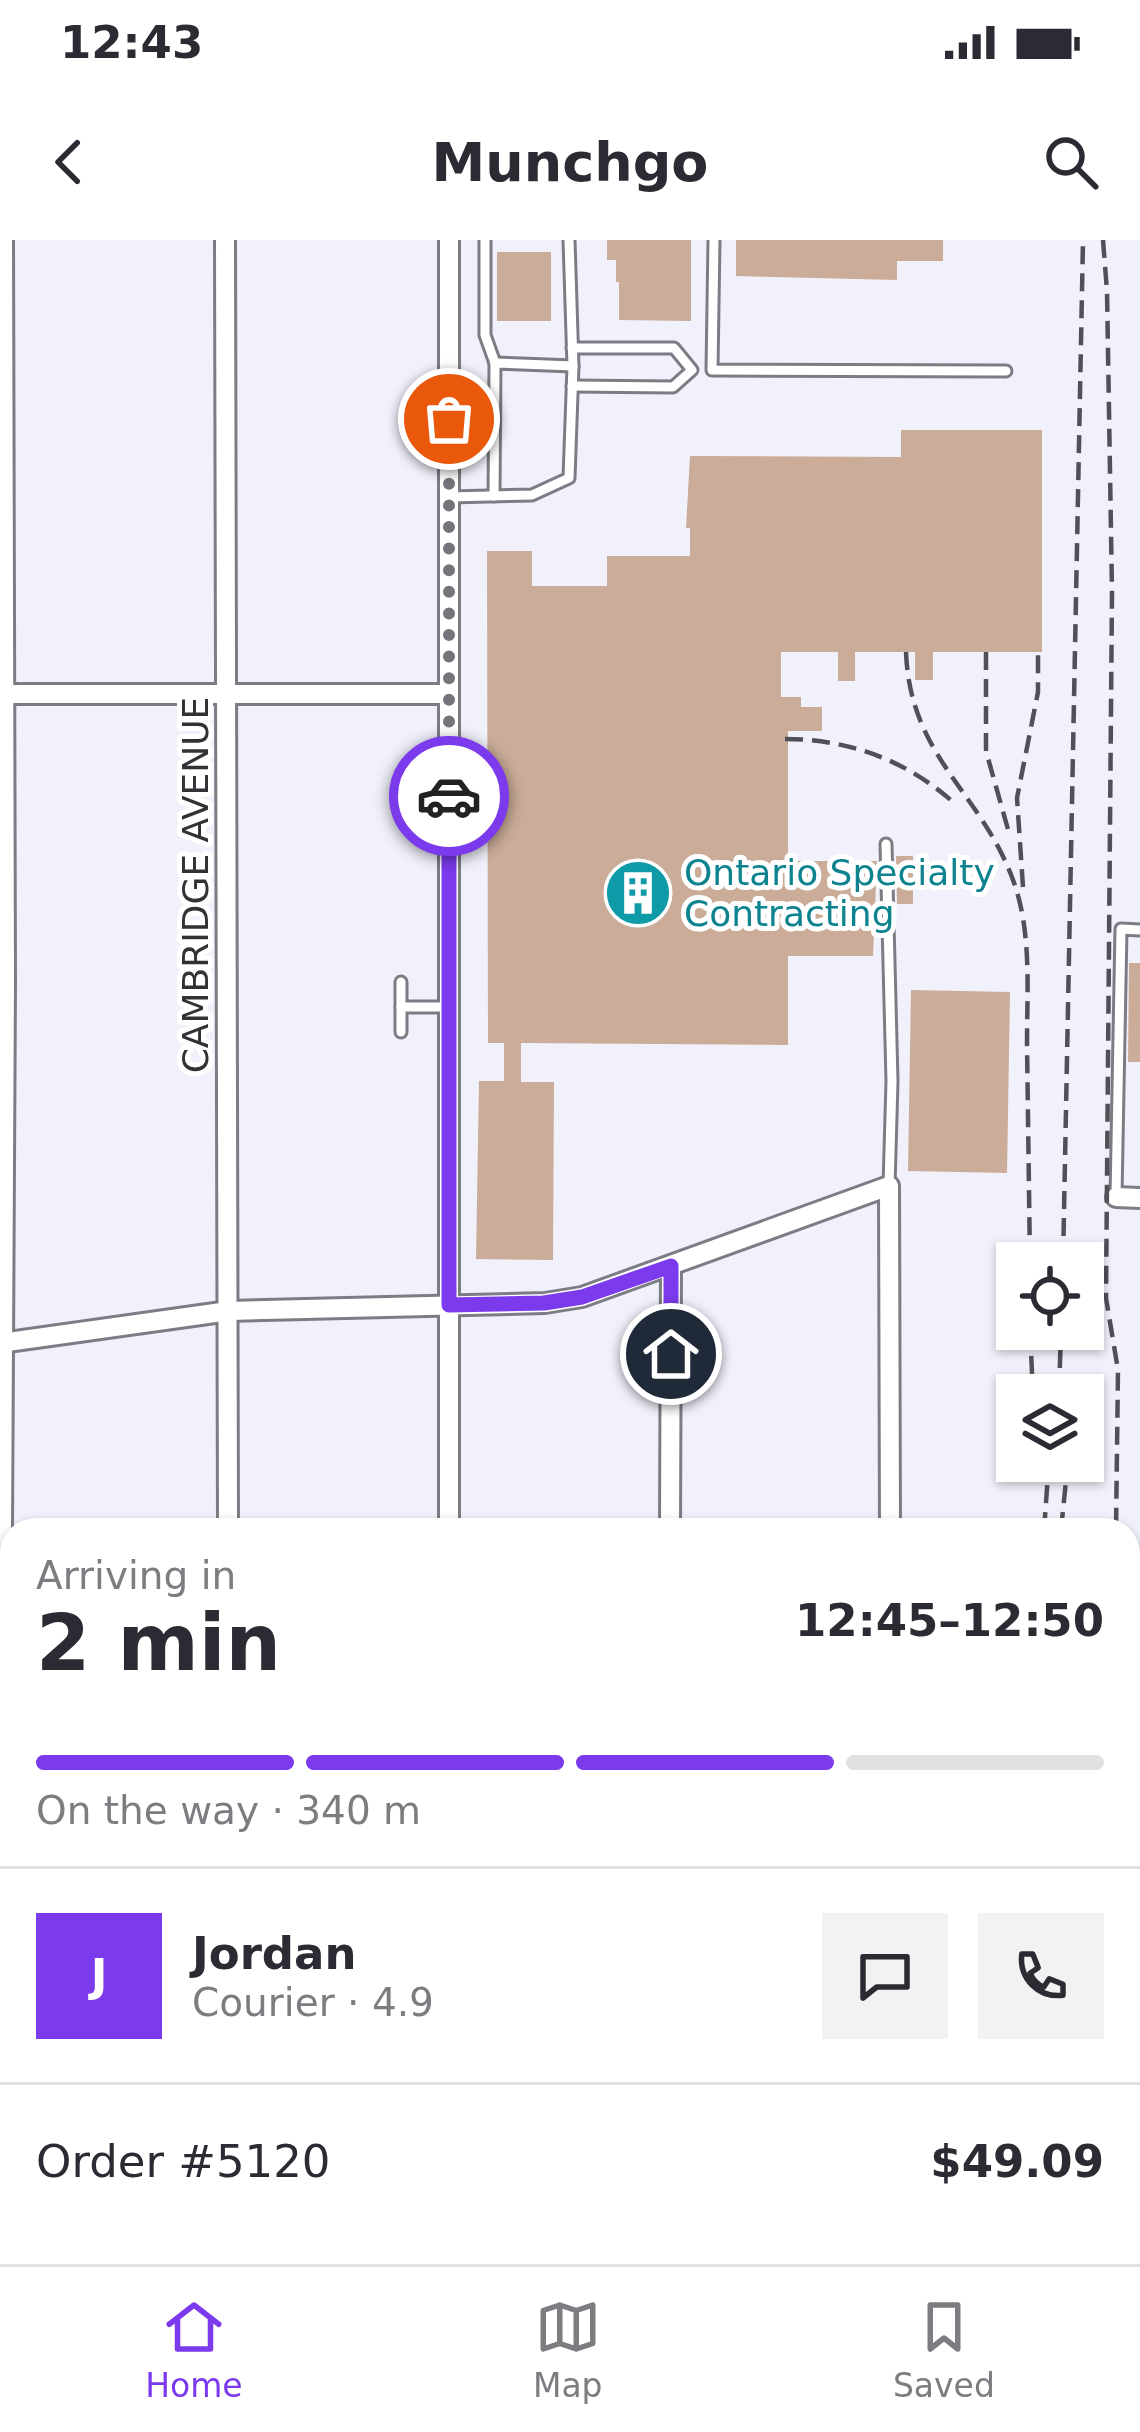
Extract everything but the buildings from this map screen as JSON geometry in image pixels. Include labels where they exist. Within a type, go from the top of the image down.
[{"type":"street","points":[[1,1518],[3,240]]},
{"type":"street","name":"CAMBRIDGE AVENUE","points":[[225,240],[228,1518]]},
{"type":"street","points":[[449,240],[449,1518]]},
{"type":"street","points":[[2,694],[449,694]]},
{"type":"street","points":[[2,1343],[229,1311],[544,1303],[582,1297],[889,1186],[890,1518]]},
{"type":"street","points":[[1116,1197],[1140,1198]]},
{"type":"street","points":[[670,1518],[671,1266]]},
{"type":"lane","points":[[485,240],[485,335],[494,364],[494,496]]},
{"type":"lane","points":[[449,496],[532,495],[569,478],[573,366],[569,240]]},
{"type":"lane","points":[[712,370],[714,240]]},
{"type":"lane","points":[[572,348],[674,348],[692,370]]},
{"type":"lane","points":[[494,364],[573,366]]},
{"type":"lane","points":[[572,386],[674,387],[692,370],[1006,371]]},
{"type":"lane","points":[[886,844],[892,1081],[889,1186]]},
{"type":"lane","points":[[1116,1197],[1114,1107],[1121,929],[1140,929]]},
{"type":"lane","points":[[401,982],[401,1032]]},
{"type":"lane","points":[[400,1007],[449,1006]]},
{"type":"railway","points":[[1063,1242],[1083,240]]},
{"type":"railway","points":[[1103,240],[1112,592],[1106,1298],[1118,1370],[1116,1518]]},
{"type":"railway","points":[[906,652],[920,720],[999,849],[1019,899],[1028,982],[1030,1242]]},
{"type":"railway","points":[[986,652],[986,751],[1009,833]]},
{"type":"railway","points":[[1023,887],[1017,798],[1038,692],[1038,652]]},
{"type":"railway","points":[[785,739],[831,743],[875,755],[916,774],[953,802]]},
{"type":"railway","points":[[1031,1350],[1032,1374]]},
{"type":"railway","points":[[1060,1350],[1060,1374]]},
{"type":"railway","points":[[1045,1518],[1047,1482]]},
{"type":"railway","points":[[1062,1518],[1066,1482]]},
{"type":"way so far","points":[[449,419],[449,796]]},
{"type":"place","name":"Ontario Specialty Contracting","points":[[638,893]]},
{"type":"route","points":[[449,796],[449,1305],[544,1303],[582,1297],[671,1266],[671,1354]]}]
